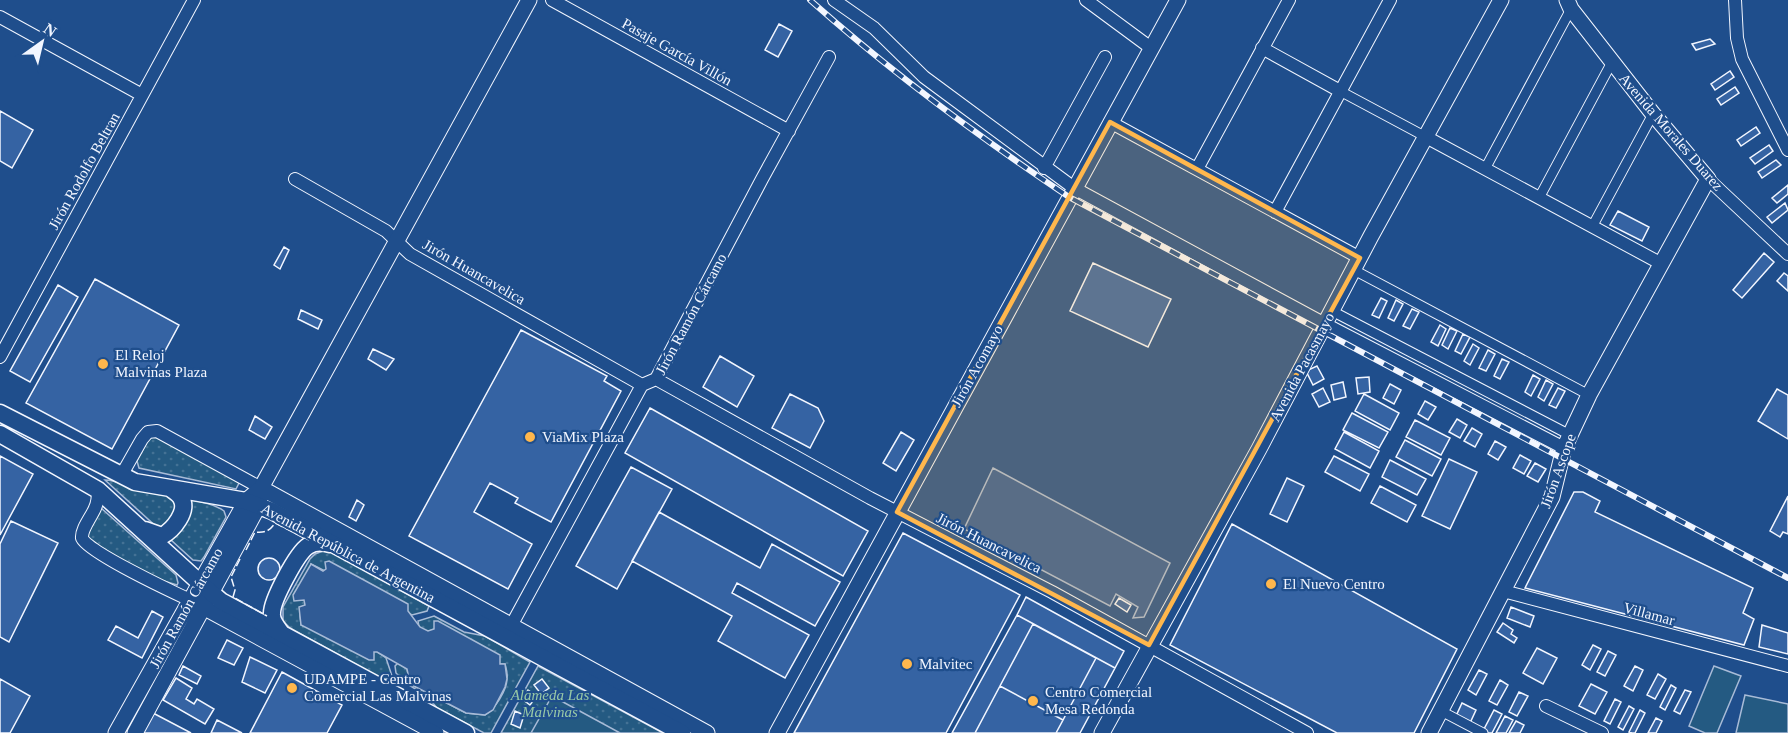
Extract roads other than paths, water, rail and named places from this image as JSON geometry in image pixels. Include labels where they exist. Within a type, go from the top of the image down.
[{"type":"main road","name":"Avenida República de Argentina","points":[[0,413],[135,482],[255,498],[334,544],[682,733]]},
{"type":"main road","points":[[0,434],[98,490],[142,529],[201,596],[282,635],[459,731]]},
{"type":"main road","points":[[142,529],[162,536],[172,528],[184,507],[179,495],[170,488]]},
{"type":"main road","points":[[282,635],[271,614],[299,556],[309,545],[317,542],[334,544]]},
{"type":"street","name":"Jirón Rodolfo Beltran","points":[[0,357],[194,0]]},
{"type":"street","name":"Jirón Ramón Cárcamo","points":[[116,733],[201,596],[529,0]]},
{"type":"street","name":"Pasaje García Villón","points":[[552,0],[789,130]]},
{"type":"street","points":[[834,0],[851,5],[924,77],[1074,188],[1567,442]]},
{"type":"street","points":[[1086,0],[1151,48]]},
{"type":"street","name":"Jirón Acomayo","points":[[777,733],[1178,0]]},
{"type":"street","points":[[1197,169],[1288,0]]},
{"type":"street","points":[[1275,212],[1390,0]]},
{"type":"street","name":"Avenida Pacasmayo","points":[[1102,733],[1259,449],[1328,317],[1501,0]]},
{"type":"street","points":[[1735,0],[1742,59],[1788,150]]},
{"type":"street","points":[[1485,169],[1569,5]]},
{"type":"street","name":"Avenida Morales Duarez","points":[[1569,5],[1653,114],[1708,179],[1788,254]]},
{"type":"street","points":[[0,17],[142,95]]},
{"type":"street","points":[[1262,48],[1660,263]]},
{"type":"street","name":"Jirón Ramón Cárcamo","points":[[511,626],[642,385],[656,380],[829,57]]},
{"type":"street","points":[[1044,168],[1106,57]]},
{"type":"street","points":[[1539,198],[1612,62]]},
{"type":"street","points":[[1592,227],[1653,114]]},
{"type":"street","points":[[1110,122],[1275,212],[1357,264],[1589,395]]},
{"type":"street","name":"Jirón Huancavelica","points":[[295,179],[386,231],[410,254],[642,385]]},
{"type":"street","name":"Jirón Ascope","points":[[1429,733],[1552,497],[1567,442],[1589,395],[1708,179]]},
{"type":"street","name":"Jirón Huancavelica","points":[[656,380],[897,512],[1149,645],[1307,733]]},
{"type":"street","points":[[121,476],[142,439],[148,432],[157,430],[255,498]]},
{"type":"street","points":[[98,490],[96,506],[82,534],[82,540],[87,546],[201,596],[436,733]]},
{"type":"street","name":"Avenida República de Argentina","points":[[255,498],[511,626],[707,733]]},
{"type":"street","name":"Villamar","points":[[1503,591],[1788,666]]},
{"type":"street","name":"Jirón Ramón Cárcamo","points":[[135,733],[201,596]]},
{"type":"street","points":[[1546,706],[1602,733]]},
{"type":"street","points":[[1441,711],[1483,733]]},
{"type":"railway","points":[[810,0],[936,103],[1069,197],[1788,578]]},
{"type":"place","name":"El Reloj Malvinas Plaza","points":[[103,364]]},
{"type":"place","name":"ViaMix Plaza","points":[[530,437]]},
{"type":"place","name":"El Nuevo Centro","points":[[1271,584]]},
{"type":"place","name":"Malvitec","points":[[907,664]]},
{"type":"place","name":"UDAMPE - Centro Comercial Las Malvinas","points":[[292,688]]},
{"type":"place","name":"Centro Comercial Mesa Redonda","points":[[1033,701]]},
{"type":"park label","name":"Alameda Las Malvinas","points":[[550,704]]}]
